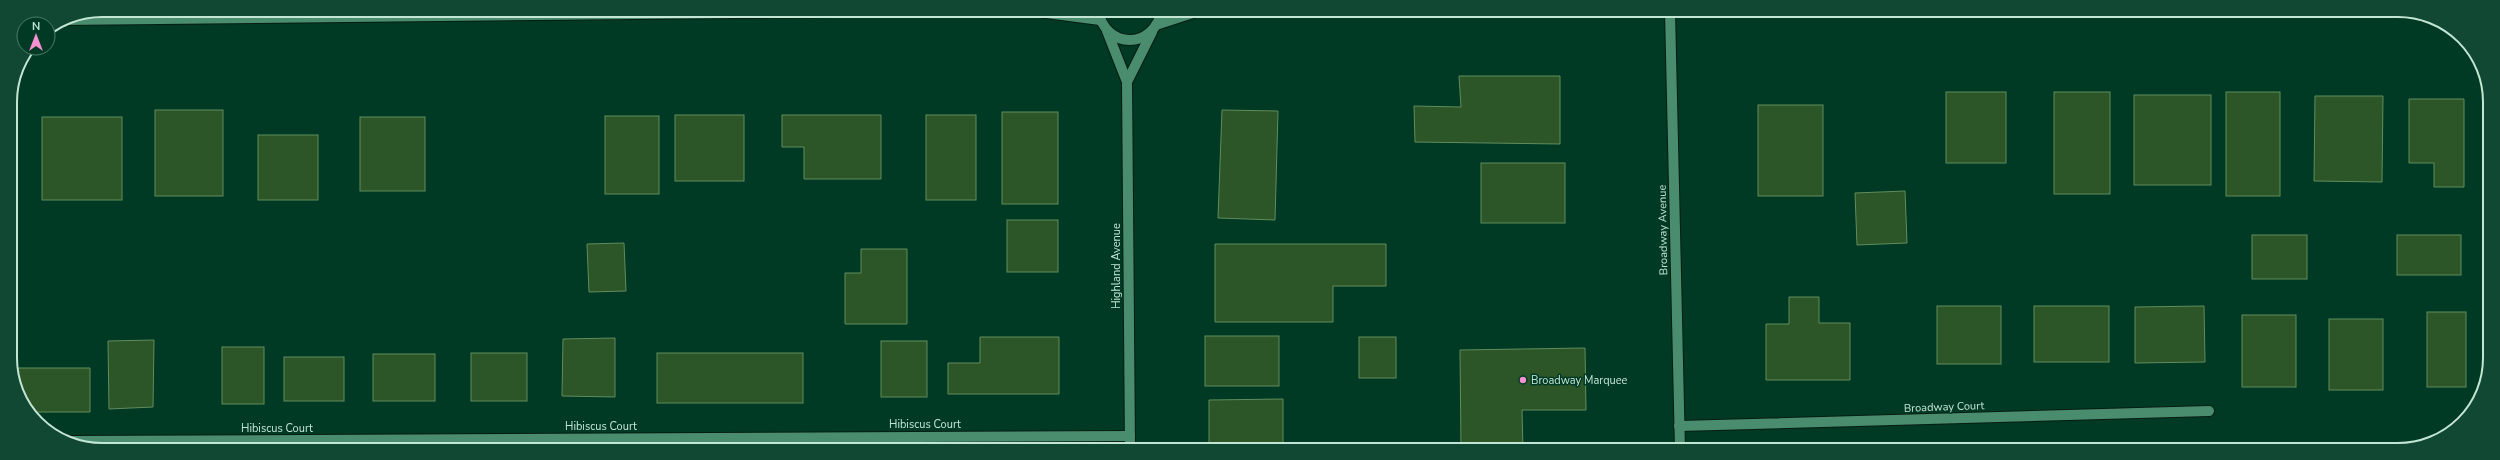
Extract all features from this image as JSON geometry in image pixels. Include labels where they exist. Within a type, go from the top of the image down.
[{"type":"street","points":[[83,20],[275,17]]},
{"type":"street","name":"Highland Avenue","points":[[1100,17],[1127,82],[1130,443]]},
{"type":"street","name":"Highland Avenue","points":[[1127,82],[1156,28],[1160,17]]},
{"type":"street","points":[[1107,31],[1117,38],[1130,40],[1142,38],[1156,28],[1184,17]]},
{"type":"street","name":"Broadway Avenue","points":[[1670,17],[1680,443]]},
{"type":"street","name":"Broadway Court","points":[[1680,426],[2209,411]]},
{"type":"street","name":"Hibiscus Court","points":[[85,441],[1130,436]]},
{"type":"building","points":[[1459,76],[1560,76],[1560,144],[1415,142],[1414,106],[1461,107]]},
{"type":"building","points":[[1946,92],[2006,92],[2006,163],[1946,163]]},
{"type":"building","points":[[2054,92],[2110,92],[2110,194],[2054,194]]},
{"type":"building","points":[[2226,92],[2280,92],[2280,196],[2226,196]]},
{"type":"building","points":[[2134,95],[2211,95],[2211,185],[2134,185]]},
{"type":"building","points":[[2315,96],[2383,96],[2382,182],[2314,181]]},
{"type":"building","points":[[2409,99],[2464,99],[2464,187],[2434,187],[2434,163],[2409,163]]},
{"type":"building","points":[[1758,105],[1823,105],[1823,196],[1758,196]]},
{"type":"building","points":[[155,110],[223,110],[223,196],[155,196]]},
{"type":"building","points":[[1222,110],[1278,111],[1275,220],[1218,218]]},
{"type":"building","points":[[1002,112],[1058,112],[1058,204],[1002,204]]},
{"type":"building","points":[[675,115],[744,115],[744,181],[675,181]]},
{"type":"building","points":[[782,115],[881,115],[881,179],[804,179],[804,147],[782,147]]},
{"type":"building","points":[[926,115],[976,115],[976,200],[926,200]]},
{"type":"building","points":[[605,116],[659,116],[659,194],[605,194]]},
{"type":"building","points":[[42,117],[122,117],[122,200],[42,200]]},
{"type":"building","points":[[360,117],[425,117],[425,191],[360,191]]},
{"type":"building","points":[[258,135],[318,135],[318,200],[258,200]]},
{"type":"building","points":[[1481,163],[1565,163],[1565,223],[1481,223]]},
{"type":"building","points":[[1905,191],[1907,243],[1857,245],[1855,193]]},
{"type":"building","points":[[1007,220],[1058,220],[1058,272],[1007,272]]},
{"type":"building","points":[[2252,235],[2307,235],[2307,279],[2252,279]]},
{"type":"building","points":[[2397,235],[2461,235],[2461,275],[2397,275]]},
{"type":"building","points":[[624,243],[626,291],[589,292],[587,244]]},
{"type":"building","points":[[1215,244],[1386,244],[1386,286],[1333,286],[1333,322],[1215,322]]},
{"type":"building","points":[[861,249],[907,249],[907,324],[845,324],[845,273],[861,273]]},
{"type":"building","points":[[1789,297],[1819,297],[1819,323],[1850,323],[1850,380],[1766,380],[1766,324],[1789,324]]},
{"type":"building","points":[[1937,306],[2001,306],[2001,364],[1937,364]]},
{"type":"building","points":[[2034,306],[2109,306],[2109,362],[2034,362]]},
{"type":"building","points":[[2204,306],[2205,362],[2135,363],[2135,307]]},
{"type":"building","points":[[2427,312],[2466,312],[2466,387],[2427,387]]},
{"type":"building","points":[[2242,315],[2296,315],[2296,387],[2242,387]]},
{"type":"building","points":[[2329,319],[2383,319],[2383,390],[2329,390]]},
{"type":"building","points":[[1205,336],[1279,336],[1279,386],[1205,386]]},
{"type":"building","points":[[980,337],[1059,337],[1059,394],[948,394],[948,363],[980,363]]},
{"type":"building","points":[[1359,337],[1396,337],[1396,378],[1359,378]]},
{"type":"building","points":[[615,338],[615,397],[562,396],[563,339]]},
{"type":"building","points":[[154,340],[153,407],[109,409],[108,341]]},
{"type":"building","points":[[881,341],[927,341],[927,397],[881,397]]},
{"type":"building","points":[[222,347],[264,347],[264,404],[222,404]]},
{"type":"building","name":"Broadway Marquee","points":[[1585,348],[1586,410],[1522,410],[1523,443],[1461,443],[1460,350]]},
{"type":"building","points":[[471,353],[527,353],[527,401],[471,401]]},
{"type":"building","points":[[657,353],[803,353],[803,403],[657,403]]},
{"type":"building","points":[[373,354],[435,354],[435,401],[373,401]]},
{"type":"building","points":[[284,357],[344,357],[344,401],[284,401]]},
{"type":"building","points":[[18,368],[90,368],[90,412],[37,412],[26,395]]},
{"type":"building","points":[[1283,399],[1283,443],[1209,443],[1209,400]]},
{"type":"place","name":"Broadway Marquee","points":[[1523,380]]}]
